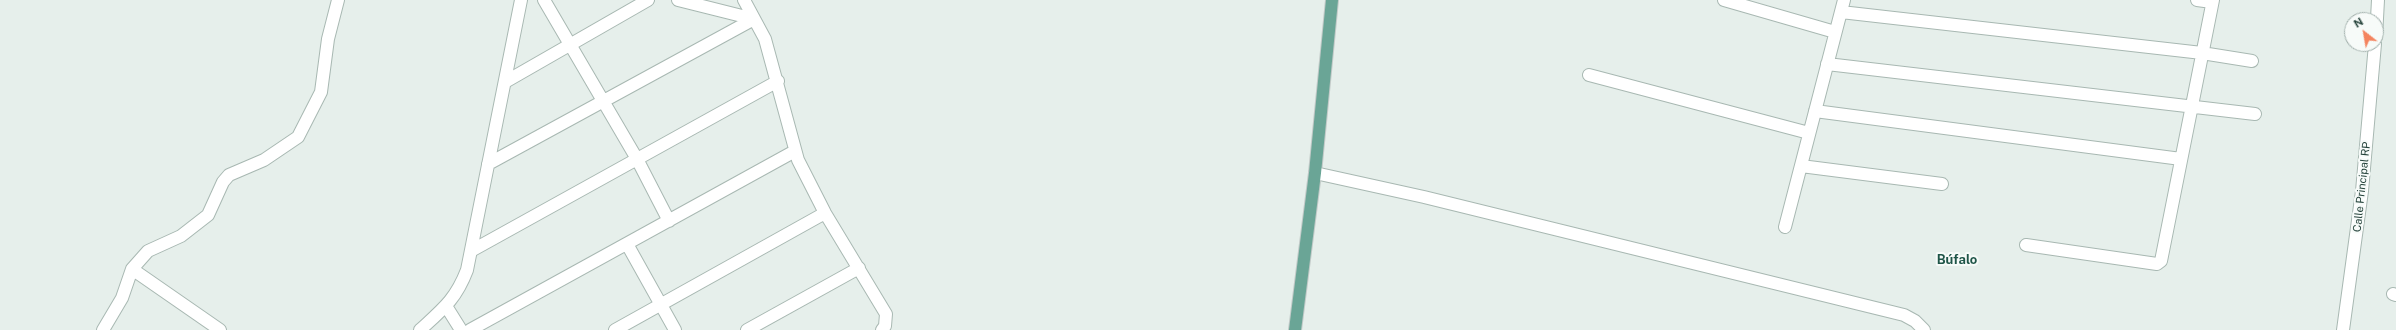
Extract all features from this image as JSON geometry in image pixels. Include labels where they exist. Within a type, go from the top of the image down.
[{"type":"main road","points":[[1295,330],[1315,173],[1332,0]]},
{"type":"street","points":[[103,330],[122,298],[132,269],[148,251],[181,236],[208,215],[223,182],[229,175],[264,160],[298,136],[321,92],[328,39],[338,0]]},
{"type":"street","points":[[420,330],[446,306],[459,291],[467,270],[521,0]]},
{"type":"street","points":[[544,0],[571,44],[602,101],[637,158],[669,221]]},
{"type":"street","points":[[505,82],[648,0]]},
{"type":"street","points":[[678,0],[754,19]]},
{"type":"street","points":[[744,0],[765,39],[778,81],[795,151],[825,212],[886,314],[886,326],[882,330]]},
{"type":"street","points":[[1724,0],[1835,32]]},
{"type":"street","points":[[1785,227],[1844,0]]},
{"type":"street","points":[[2026,245],[2159,263],[2213,1],[2197,0]]},
{"type":"street","points":[[2377,12],[2378,0]]},
{"type":"street","points":[[1841,12],[2202,53],[2252,61]]},
{"type":"street","points":[[488,164],[754,19]]},
{"type":"street","name":"Calle Principal RP","points":[[2343,330],[2362,191],[2374,52]]},
{"type":"street","points":[[1828,64],[2254,114]]},
{"type":"street","points":[[1589,75],[1809,134]]},
{"type":"street","points":[[471,251],[778,81]]},
{"type":"street","points":[[1815,111],[2181,159]]},
{"type":"street","points":[[470,330],[795,151]]},
{"type":"street","points":[[1801,166],[1942,184]]},
{"type":"street","points":[[1315,173],[1424,197],[1904,316],[1915,321],[1924,330]]},
{"type":"street","points":[[615,330],[825,212]]},
{"type":"street","points":[[627,244],[676,330]]},
{"type":"street","points":[[747,330],[859,268]]},
{"type":"street","points":[[132,269],[220,330]]},
{"type":"street","points":[[446,306],[461,330]]},
{"type":"district","name":"Búfalo","points":[[1957,260]]}]
